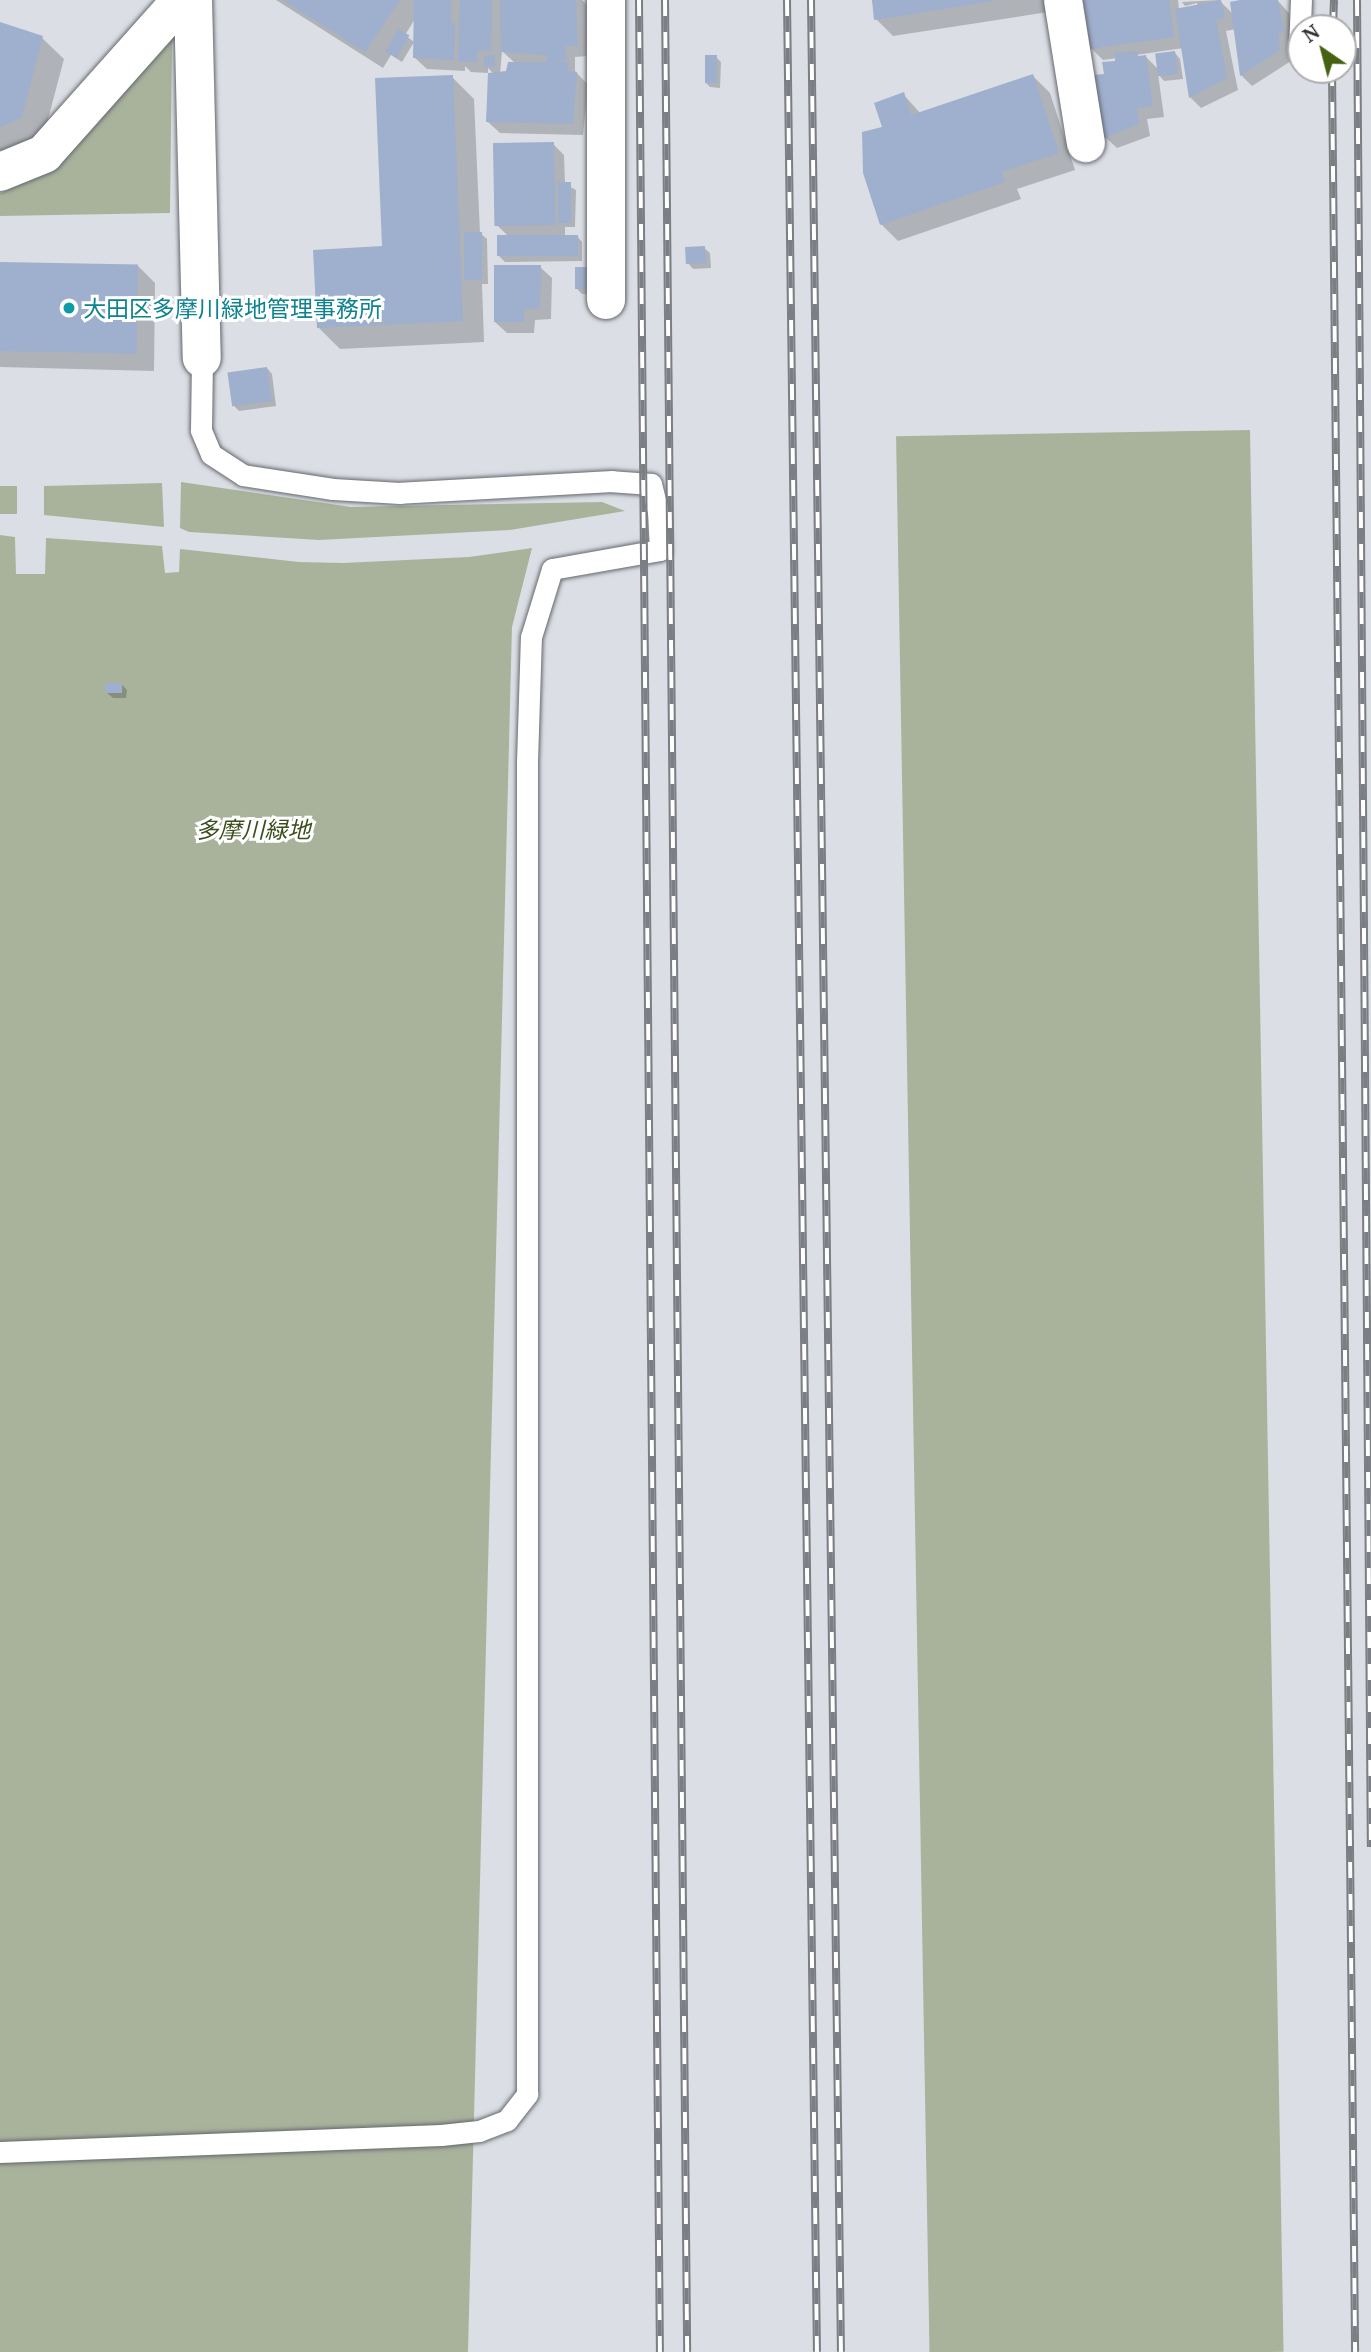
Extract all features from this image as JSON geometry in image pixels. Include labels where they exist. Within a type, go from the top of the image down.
[{"type":"street","points":[[0,172],[44,154],[181,0]]},
{"type":"street","points":[[193,0],[202,358]]},
{"type":"street","points":[[606,0],[606,300]]},
{"type":"street","points":[[1063,0],[1086,143]]},
{"type":"lane","points":[[0,2152],[466,2133],[507,2120],[527,2094],[527,762],[531,637],[552,569],[660,550],[658,512],[652,484],[612,481],[400,493],[333,489],[243,475],[211,454],[201,430],[202,358]]},
{"type":"green space","points":[[172,39],[170,213],[0,216],[0,193],[57,168]]},
{"type":"green space","points":[[1250,430],[1284,2352],[929,2352],[896,436]]},
{"type":"green space","points":[[181,482],[351,507],[602,502],[625,511],[510,530],[319,540],[189,532],[180,528]]},
{"type":"green space","points":[[162,483],[164,527],[44,515],[44,486]]},
{"type":"green space","points":[[0,486],[17,486],[17,514],[0,514]]},
{"type":"green space","name":"多摩川緑地","points":[[0,535],[15,537],[16,574],[45,574],[46,538],[162,546],[165,573],[179,572],[180,549],[299,562],[343,563],[469,557],[532,548],[512,627],[468,2352],[0,2352]]},
{"type":"building","points":[[283,0],[400,0],[365,52]]},
{"type":"building","points":[[414,0],[451,0],[451,23],[455,23],[454,60],[413,58]]},
{"type":"building","points":[[460,0],[492,0],[491,51],[478,50],[477,62],[458,62]]},
{"type":"building","points":[[500,0],[576,0],[578,46],[565,46],[567,60],[550,61],[569,62],[567,71],[577,72],[573,124],[486,122],[488,73],[506,71],[508,62],[547,62],[546,55],[501,52]]},
{"type":"building","points":[[872,0],[993,0],[993,1],[874,20]]},
{"type":"building","points":[[1083,0],[1169,0],[1174,37],[1090,49]]},
{"type":"building","points":[[1221,0],[1225,18],[1216,20],[1227,78],[1189,98],[1175,9]]},
{"type":"building","points":[[1278,0],[1284,31],[1278,34],[1280,50],[1240,76],[1230,2]]},
{"type":"building","points":[[0,22],[43,36],[22,117],[0,127]]},
{"type":"building","points":[[398,29],[409,35],[397,58],[385,52]]},
{"type":"building","points":[[1138,51],[1138,56],[1146,55],[1153,106],[1137,108],[1139,124],[1104,138],[1094,75],[1104,74],[1102,62],[1115,61],[1115,53]]},
{"type":"building","points":[[1175,51],[1178,74],[1158,76],[1155,53]]},
{"type":"building","points":[[495,55],[495,67],[485,67],[484,56]]},
{"type":"building","points":[[705,55],[717,55],[717,83],[705,83]]},
{"type":"building","points":[[1033,74],[1059,153],[1001,172],[1005,182],[880,225],[863,173],[862,132],[882,127],[874,103],[904,92],[911,115]]},
{"type":"building","points":[[453,75],[463,321],[317,328],[313,250],[382,246],[375,78]]},
{"type":"building","points":[[554,142],[555,225],[494,226],[493,143]]},
{"type":"building","points":[[558,182],[571,182],[571,223],[558,223]]},
{"type":"building","points":[[464,232],[482,232],[482,280],[464,280]]},
{"type":"building","points":[[497,235],[578,235],[578,256],[497,256]]},
{"type":"building","points":[[705,246],[706,263],[686,264],[685,247]]},
{"type":"building","name":"大田区多摩川緑地管理事務所","points":[[0,262],[138,264],[136,353],[0,351]]},
{"type":"building","points":[[494,265],[541,265],[540,308],[524,309],[524,322],[494,322]]},
{"type":"building","points":[[575,267],[590,267],[590,289],[575,289]]},
{"type":"building","points":[[267,367],[272,401],[232,406],[227,373]]},
{"type":"building","points":[[105,683],[122,683],[122,693],[105,693]]},
{"type":"railway","points":[[639,0],[660,2352]]},
{"type":"railway","points":[[665,0],[687,2352]]},
{"type":"railway","points":[[787,0],[817,2352]]},
{"type":"railway","points":[[811,0],[841,2352]]},
{"type":"railway","points":[[1334,0],[1334,14]]},
{"type":"railway","points":[[1357,0],[1371,1847]]},
{"type":"railway","points":[[1332,84],[1355,2352]]},
{"type":"place","name":"大田区多摩川緑地管理事務所","points":[[69,308]]}]
